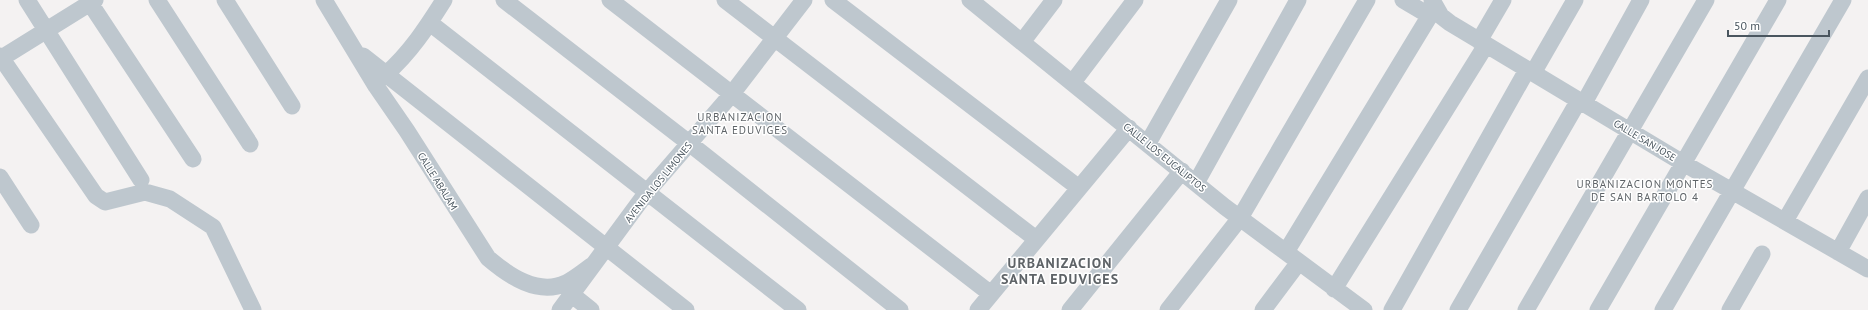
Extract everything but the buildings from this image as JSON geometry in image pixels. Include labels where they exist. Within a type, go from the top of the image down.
[{"type":"street","points":[[27,0],[141,180]]},
{"type":"street","points":[[157,0],[250,144]]},
{"type":"street","points":[[225,0],[292,106]]},
{"type":"street","name":"CALLE ABALAM","points":[[324,0],[376,86],[407,131],[488,258],[505,273],[525,283],[547,288],[566,283],[594,264]]},
{"type":"street","points":[[386,74],[403,59],[430,23],[444,0]]},
{"type":"street","points":[[504,0],[690,143],[900,310]]},
{"type":"street","points":[[610,0],[731,95],[991,294]]},
{"type":"street","points":[[725,0],[1036,239]]},
{"type":"street","name":"AVENIDA LOS LIMONES","points":[[560,310],[647,192],[731,95],[804,0]]},
{"type":"street","points":[[833,0],[1079,188]]},
{"type":"street","name":"CALLE LOS EUCALIPTOS","points":[[970,0],[1240,218],[1293,257],[1359,309]]},
{"type":"street","points":[[1022,42],[1054,0]]},
{"type":"street","points":[[1073,82],[1135,0]]},
{"type":"street","points":[[1148,143],[1230,0]]},
{"type":"street","points":[[1196,183],[1298,0]]},
{"type":"street","points":[[1168,310],[1240,218],[1367,0]]},
{"type":"street","name":"CALLE SAN JOSE","points":[[1403,0],[1432,8],[1450,23],[1530,72],[1683,163],[1868,269]]},
{"type":"street","points":[[1334,289],[1483,43],[1503,0]]},
{"type":"street","points":[[1392,310],[1530,72],[1575,0]]},
{"type":"street","points":[[1458,310],[1641,0]]},
{"type":"street","points":[[1526,310],[1629,130],[1706,0]]},
{"type":"street","points":[[1598,310],[1778,0]]},
{"type":"street","points":[[1663,310],[1844,0]]},
{"type":"street","points":[[193,159],[92,1],[0,57],[96,196],[105,202],[145,192],[170,199],[213,227],[253,310]]},
{"type":"street","points":[[1262,310],[1432,8]]},
{"type":"street","points":[[430,23],[798,310]]},
{"type":"street","points":[[355,50],[686,310]]},
{"type":"street","points":[[1785,221],[1868,78]]},
{"type":"street","points":[[978,310],[1129,128]]},
{"type":"street","points":[[1070,310],[1182,171]]},
{"type":"street","points":[[0,176],[31,225]]},
{"type":"street","points":[[1838,252],[1868,198]]},
{"type":"street","points":[[1730,310],[1762,254]]},
{"type":"street","points":[[572,294],[591,310]]},
{"type":"district","name":"URBANIZACION SANTA EDUVIGES","points":[[740,123]]},
{"type":"district","name":"URBANIZACION MONTES DE SAN BARTOLO 4","points":[[1645,190]]},
{"type":"district","name":"URBANIZACION SANTA EDUVIGES","points":[[1060,272]]}]
